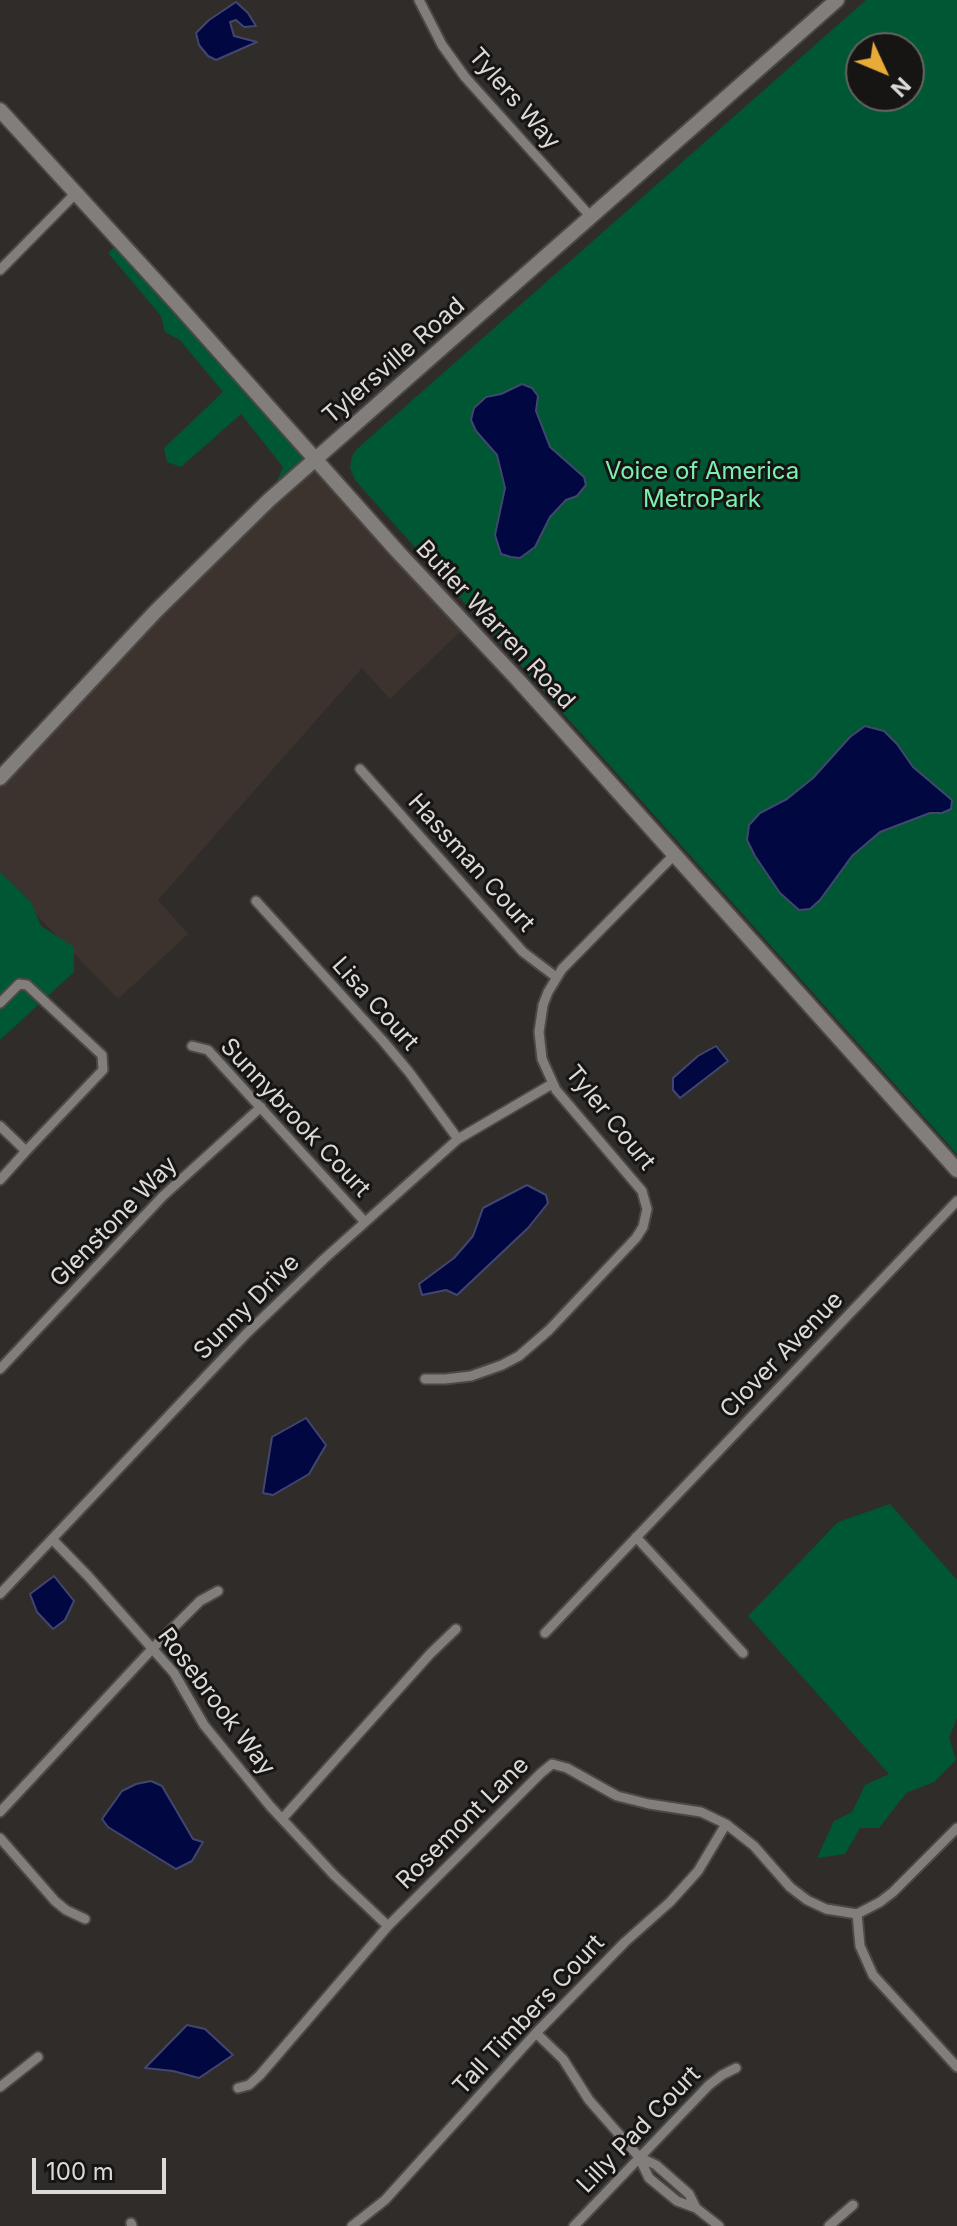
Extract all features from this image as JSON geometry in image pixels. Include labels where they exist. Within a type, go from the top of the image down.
[{"type":"main road","name":"Tylersville Road","points":[[0,778],[197,569],[269,500],[837,0]]},
{"type":"main road","name":"Butler Warren Road","points":[[0,110],[957,1170]]},
{"type":"street","name":"Tylers Way","points":[[419,0],[442,45],[465,77],[590,216]]},
{"type":"street","points":[[0,270],[75,194]]},
{"type":"street","name":"Hassman Court","points":[[360,769],[523,952],[556,977]]},
{"type":"street","name":"Tyler Court","points":[[425,1379],[471,1376],[519,1356],[560,1319],[643,1227],[647,1209],[642,1191],[552,1084],[542,1059],[539,1032],[543,1005],[556,977],[599,929],[674,855]]},
{"type":"street","name":"Lisa Court","points":[[256,901],[392,1051],[458,1139]]},
{"type":"street","points":[[0,1003],[19,984],[27,985],[102,1055],[103,1070],[0,1180]]},
{"type":"street","name":"Sunnybrook Court","points":[[192,1046],[208,1050],[365,1222]]},
{"type":"street","name":"Sunny Drive","points":[[0,1594],[247,1333],[365,1222],[458,1139],[552,1084]]},
{"type":"street","name":"Glenstone Way","points":[[0,1369],[163,1196],[261,1107]]},
{"type":"street","points":[[0,1126],[26,1151]]},
{"type":"street","name":"Clover Avenue","points":[[545,1633],[957,1201]]},
{"type":"street","points":[[636,1537],[743,1653]]},
{"type":"street","name":"Rosebrook Way","points":[[52,1539],[174,1673],[204,1725],[245,1777],[334,1875],[388,1926]]},
{"type":"street","points":[[0,1812],[153,1648],[200,1601],[218,1591]]},
{"type":"street","points":[[282,1819],[456,1629]]},
{"type":"street","name":"Rosemont Lane","points":[[238,2088],[249,2085],[260,2075],[388,1926],[552,1764],[567,1768],[617,1796],[701,1812],[726,1824],[754,1846],[790,1887],[807,1900],[826,1909],[857,1914]]},
{"type":"street","name":"Tall Timbers Court","points":[[352,2226],[401,2184],[536,2033],[625,1942],[670,1902],[698,1871],[726,1824]]},
{"type":"street","points":[[957,1828],[893,1892],[857,1914],[860,1946],[873,1975],[953,2056],[957,2067]]},
{"type":"street","points":[[0,1838],[55,1901],[85,1919]]},
{"type":"street","points":[[536,2033],[563,2059],[589,2100],[639,2157],[656,2165],[689,2194],[696,2208],[719,2226]]},
{"type":"street","points":[[2,2082],[38,2057]]},
{"type":"street","name":"Lilly Pad Court","points":[[574,2226],[709,2085],[736,2068]]},
{"type":"street","points":[[829,2226],[853,2205]]},
{"type":"shaded area","points":[[236,2],[256,26],[244,27],[236,20],[230,22],[234,36],[257,42],[216,60],[199,45],[196,33]]},
{"type":"shaded area","points":[[522,384],[532,388],[538,396],[536,411],[550,447],[584,477],[586,485],[550,517],[535,547],[520,558],[501,554],[495,535],[505,488],[497,455],[476,431],[471,420],[474,408],[486,397]]},
{"type":"shaded area","points":[[315,459],[467,625],[390,699],[362,668],[158,900],[188,934],[118,999],[0,877],[0,778]]},
{"type":"shaded area","points":[[865,726],[884,731],[913,767],[952,800],[951,809],[930,813],[880,832],[852,856],[820,900],[810,909],[799,910],[780,893],[755,856],[747,840],[749,825],[760,813],[787,799],[813,778],[850,737]]},
{"type":"shaded area","points":[[716,1046],[728,1061],[680,1098],[673,1090],[673,1078],[698,1056]]},
{"type":"shaded area","points":[[527,1185],[546,1195],[548,1203],[528,1228],[457,1295],[446,1290],[422,1295],[419,1284],[454,1258],[473,1236],[483,1208]]},
{"type":"shaded area","points":[[306,1418],[326,1445],[309,1474],[273,1495],[263,1493],[272,1437]]},
{"type":"shaded area","points":[[54,1576],[74,1601],[65,1620],[53,1629],[37,1612],[30,1594]]},
{"type":"shaded area","points":[[151,1781],[162,1786],[193,1839],[203,1842],[192,1861],[176,1869],[108,1827],[102,1819],[122,1791]]},
{"type":"shaded area","points":[[187,2025],[205,2029],[233,2055],[199,2078],[145,2068]]},
{"type":"green space","name":"Voice of America MetroPark","points":[[866,0],[957,0],[957,1154],[355,480],[350,468],[352,456]]},
{"type":"green space","points":[[119,242],[315,459],[269,500],[283,467],[241,414],[181,467],[167,462],[164,448],[223,392],[180,340],[165,332],[161,316],[108,253]]},
{"type":"green space","points":[[0,872],[31,902],[41,926],[74,947],[74,972],[0,1040]]},
{"type":"green space","points":[[890,1504],[957,1580],[957,1718],[949,1738],[956,1760],[934,1782],[906,1793],[879,1828],[860,1828],[845,1854],[817,1858],[834,1821],[852,1812],[865,1785],[889,1774],[748,1616],[838,1522]]}]
